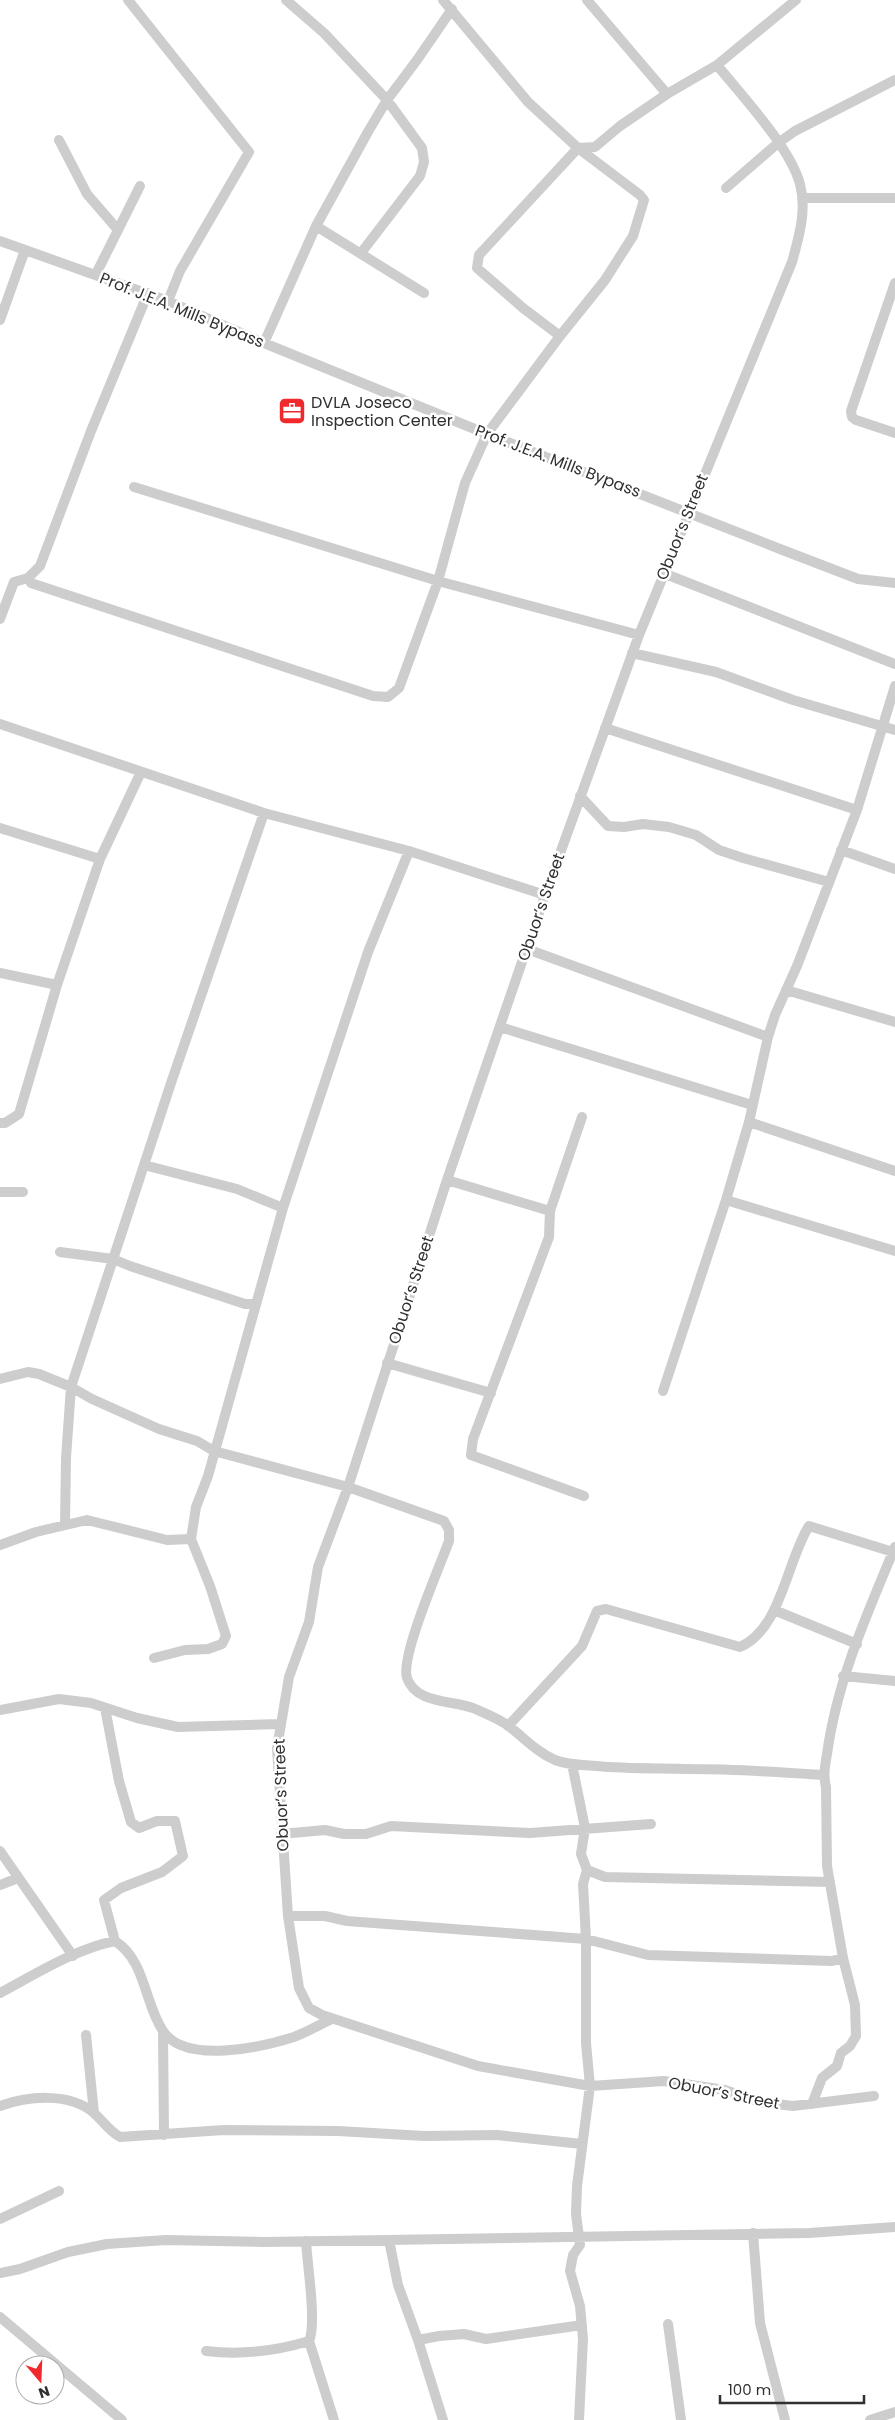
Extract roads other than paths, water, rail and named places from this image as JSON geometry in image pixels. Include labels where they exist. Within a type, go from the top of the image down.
[{"type":"street","points":[[128,0],[249,152],[180,271],[168,300]]},
{"type":"street","points":[[286,0],[324,33],[387,100],[422,148],[424,162],[420,176],[361,253]]},
{"type":"street","points":[[28,578],[32,583],[364,693],[388,697],[399,688],[438,581],[465,483],[487,434],[610,273],[634,236],[644,206],[644,200],[640,195],[578,148],[528,102],[443,0]]},
{"type":"street","points":[[587,0],[667,94]]},
{"type":"street","points":[[560,336],[477,268],[479,255],[578,148],[595,147],[620,126],[667,94],[717,65],[796,0]]},
{"type":"street","points":[[264,343],[316,226],[387,100],[452,9]]},
{"type":"street","name":"Obuor’s Street","points":[[717,65],[778,143],[796,172],[802,198],[802,222],[792,262],[663,573],[580,796],[447,1180],[348,1487],[318,1567],[309,1622],[289,1677],[279,1724],[277,1748],[281,1834],[288,1916],[299,1988],[303,2000],[309,2008],[332,2019],[478,2066],[590,2086],[664,2081],[725,2090],[760,2102],[793,2106],[874,2096]]},
{"type":"street","points":[[726,188],[778,143],[795,131],[895,80]]},
{"type":"street","points":[[60,140],[87,194],[118,230]]},
{"type":"street","points":[[96,274],[140,186]]},
{"type":"street","points":[[802,198],[895,198]]},
{"type":"street","points":[[316,226],[424,293]]},
{"type":"street","name":"Prof. J.E.A. Mills Bypass","points":[[0,241],[168,300],[264,343],[487,434],[858,578],[895,583]]},
{"type":"street","points":[[0,320],[25,250]]},
{"type":"street","points":[[895,283],[851,411],[852,416],[856,420],[895,433]]},
{"type":"street","points":[[0,619],[14,582],[28,578],[40,566],[91,431],[148,293]]},
{"type":"street","points":[[134,487],[438,581],[638,636]]},
{"type":"street","points":[[663,573],[895,664]]},
{"type":"street","points":[[632,653],[716,672],[793,700],[895,730]]},
{"type":"street","points":[[663,1391],[726,1200],[749,1122],[768,1037],[857,810],[895,686]]},
{"type":"street","points":[[0,724],[264,813],[409,851],[545,895]]},
{"type":"street","points":[[605,728],[857,810]]},
{"type":"street","points":[[0,1123],[4,1123],[19,1114],[57,985],[100,859],[141,772]]},
{"type":"street","points":[[580,796],[608,826],[624,827],[642,824],[669,827],[696,835],[719,850],[829,882]]},
{"type":"street","points":[[65,1525],[66,1458],[71,1387],[144,1165],[264,813]]},
{"type":"street","points":[[0,828],[100,859]]},
{"type":"street","points":[[842,850],[895,869]]},
{"type":"street","points":[[154,1658],[185,1650],[208,1649],[222,1644],[226,1636],[210,1586],[191,1539],[196,1507],[208,1476],[283,1208],[368,952],[409,851]]},
{"type":"street","points":[[527,949],[768,1037]]},
{"type":"street","points":[[0,973],[57,985]]},
{"type":"street","points":[[786,990],[895,1022]]},
{"type":"street","points":[[500,1027],[752,1105]]},
{"type":"street","points":[[582,1117],[550,1211],[549,1237],[473,1439],[471,1455],[584,1496]]},
{"type":"street","points":[[749,1122],[895,1171]]},
{"type":"street","points":[[144,1165],[237,1189],[283,1208]]},
{"type":"street","points":[[447,1180],[550,1211]]},
{"type":"street","points":[[0,1192],[23,1192]]},
{"type":"street","points":[[726,1200],[895,1251]]},
{"type":"street","points":[[60,1252],[113,1259],[245,1304],[256,1304]]},
{"type":"street","points":[[387,1363],[491,1393]]},
{"type":"street","points":[[0,1379],[28,1372],[71,1387],[125,1414],[159,1429],[197,1441],[214,1451],[348,1487],[444,1521],[449,1530],[449,1541],[418,1624],[408,1660],[406,1676],[411,1686],[420,1694],[441,1701],[472,1707],[508,1726],[534,1749],[556,1760],[572,1764],[647,1770],[698,1769],[823,1775]]},
{"type":"street","points":[[0,1545],[36,1532],[87,1520],[167,1540],[191,1539]]},
{"type":"street","points":[[508,1726],[582,1646],[597,1611],[606,1609],[740,1647],[753,1642],[774,1610],[809,1526],[894,1549],[843,1676],[829,1729],[823,1775],[826,1788],[827,1866],[843,1958],[855,2005],[856,2036],[850,2046],[841,2053],[837,2066],[822,2078],[812,2104]]},
{"type":"street","points":[[774,1610],[857,1644]]},
{"type":"street","points":[[843,1676],[895,1681]]},
{"type":"street","points":[[0,1710],[59,1699],[91,1703],[138,1718],[178,1727],[279,1724]]},
{"type":"street","points":[[105,1708],[119,1781],[131,1822],[139,1828],[157,1821],[175,1821],[183,1856],[162,1872],[121,1888],[104,1900],[115,1941],[121,1945],[136,1966],[163,2031],[164,2135]]},
{"type":"street","points":[[572,1764],[585,1828],[581,1854],[587,1870],[583,1884],[586,1939],[586,2043],[590,2086],[588,2117],[582,2144],[576,2214],[580,2245],[573,2255],[570,2270],[579,2298],[582,2325],[579,2420]]},
{"type":"street","points":[[281,1834],[324,1830],[344,1834],[366,1834],[391,1826],[530,1833],[650,1824]]},
{"type":"street","points":[[0,1851],[73,1956]]},
{"type":"street","points":[[587,1870],[605,1877],[830,1882]]},
{"type":"street","points":[[0,1884],[18,1878]]},
{"type":"street","points":[[288,1916],[325,1916],[348,1921],[586,1939],[648,1955],[822,1960],[843,1958]]},
{"type":"street","points":[[0,1993],[73,1956],[100,1944],[115,1941]]},
{"type":"street","points":[[163,2031],[172,2040],[186,2046],[209,2051],[230,2052],[295,2036],[332,2019]]},
{"type":"street","points":[[86,2035],[94,2113]]},
{"type":"street","points":[[0,2106],[15,2101],[48,2098],[72,2103],[94,2113],[109,2130],[120,2137],[224,2130],[338,2131],[424,2136],[497,2135],[582,2144]]},
{"type":"street","points":[[0,2219],[59,2190]]},
{"type":"street","points":[[0,2274],[68,2252],[107,2244],[166,2240],[389,2240],[827,2232],[895,2227]]},
{"type":"street","points":[[754,2233],[760,2323],[785,2420]]},
{"type":"street","points":[[389,2240],[398,2285],[418,2340],[443,2420]]},
{"type":"street","points":[[306,2241],[312,2320],[312,2333],[308,2341],[334,2420]]},
{"type":"street","points":[[0,2316],[122,2420]]},
{"type":"street","points":[[668,2324],[681,2420]]},
{"type":"street","points":[[418,2340],[464,2334],[486,2339],[582,2325]]},
{"type":"street","points":[[206,2351],[237,2353],[308,2341]]},
{"type":"street","points":[[870,2420],[895,2412]]},
{"type":"place","name":"DVLA Joseco Inspection Center","points":[[292,411]]}]
